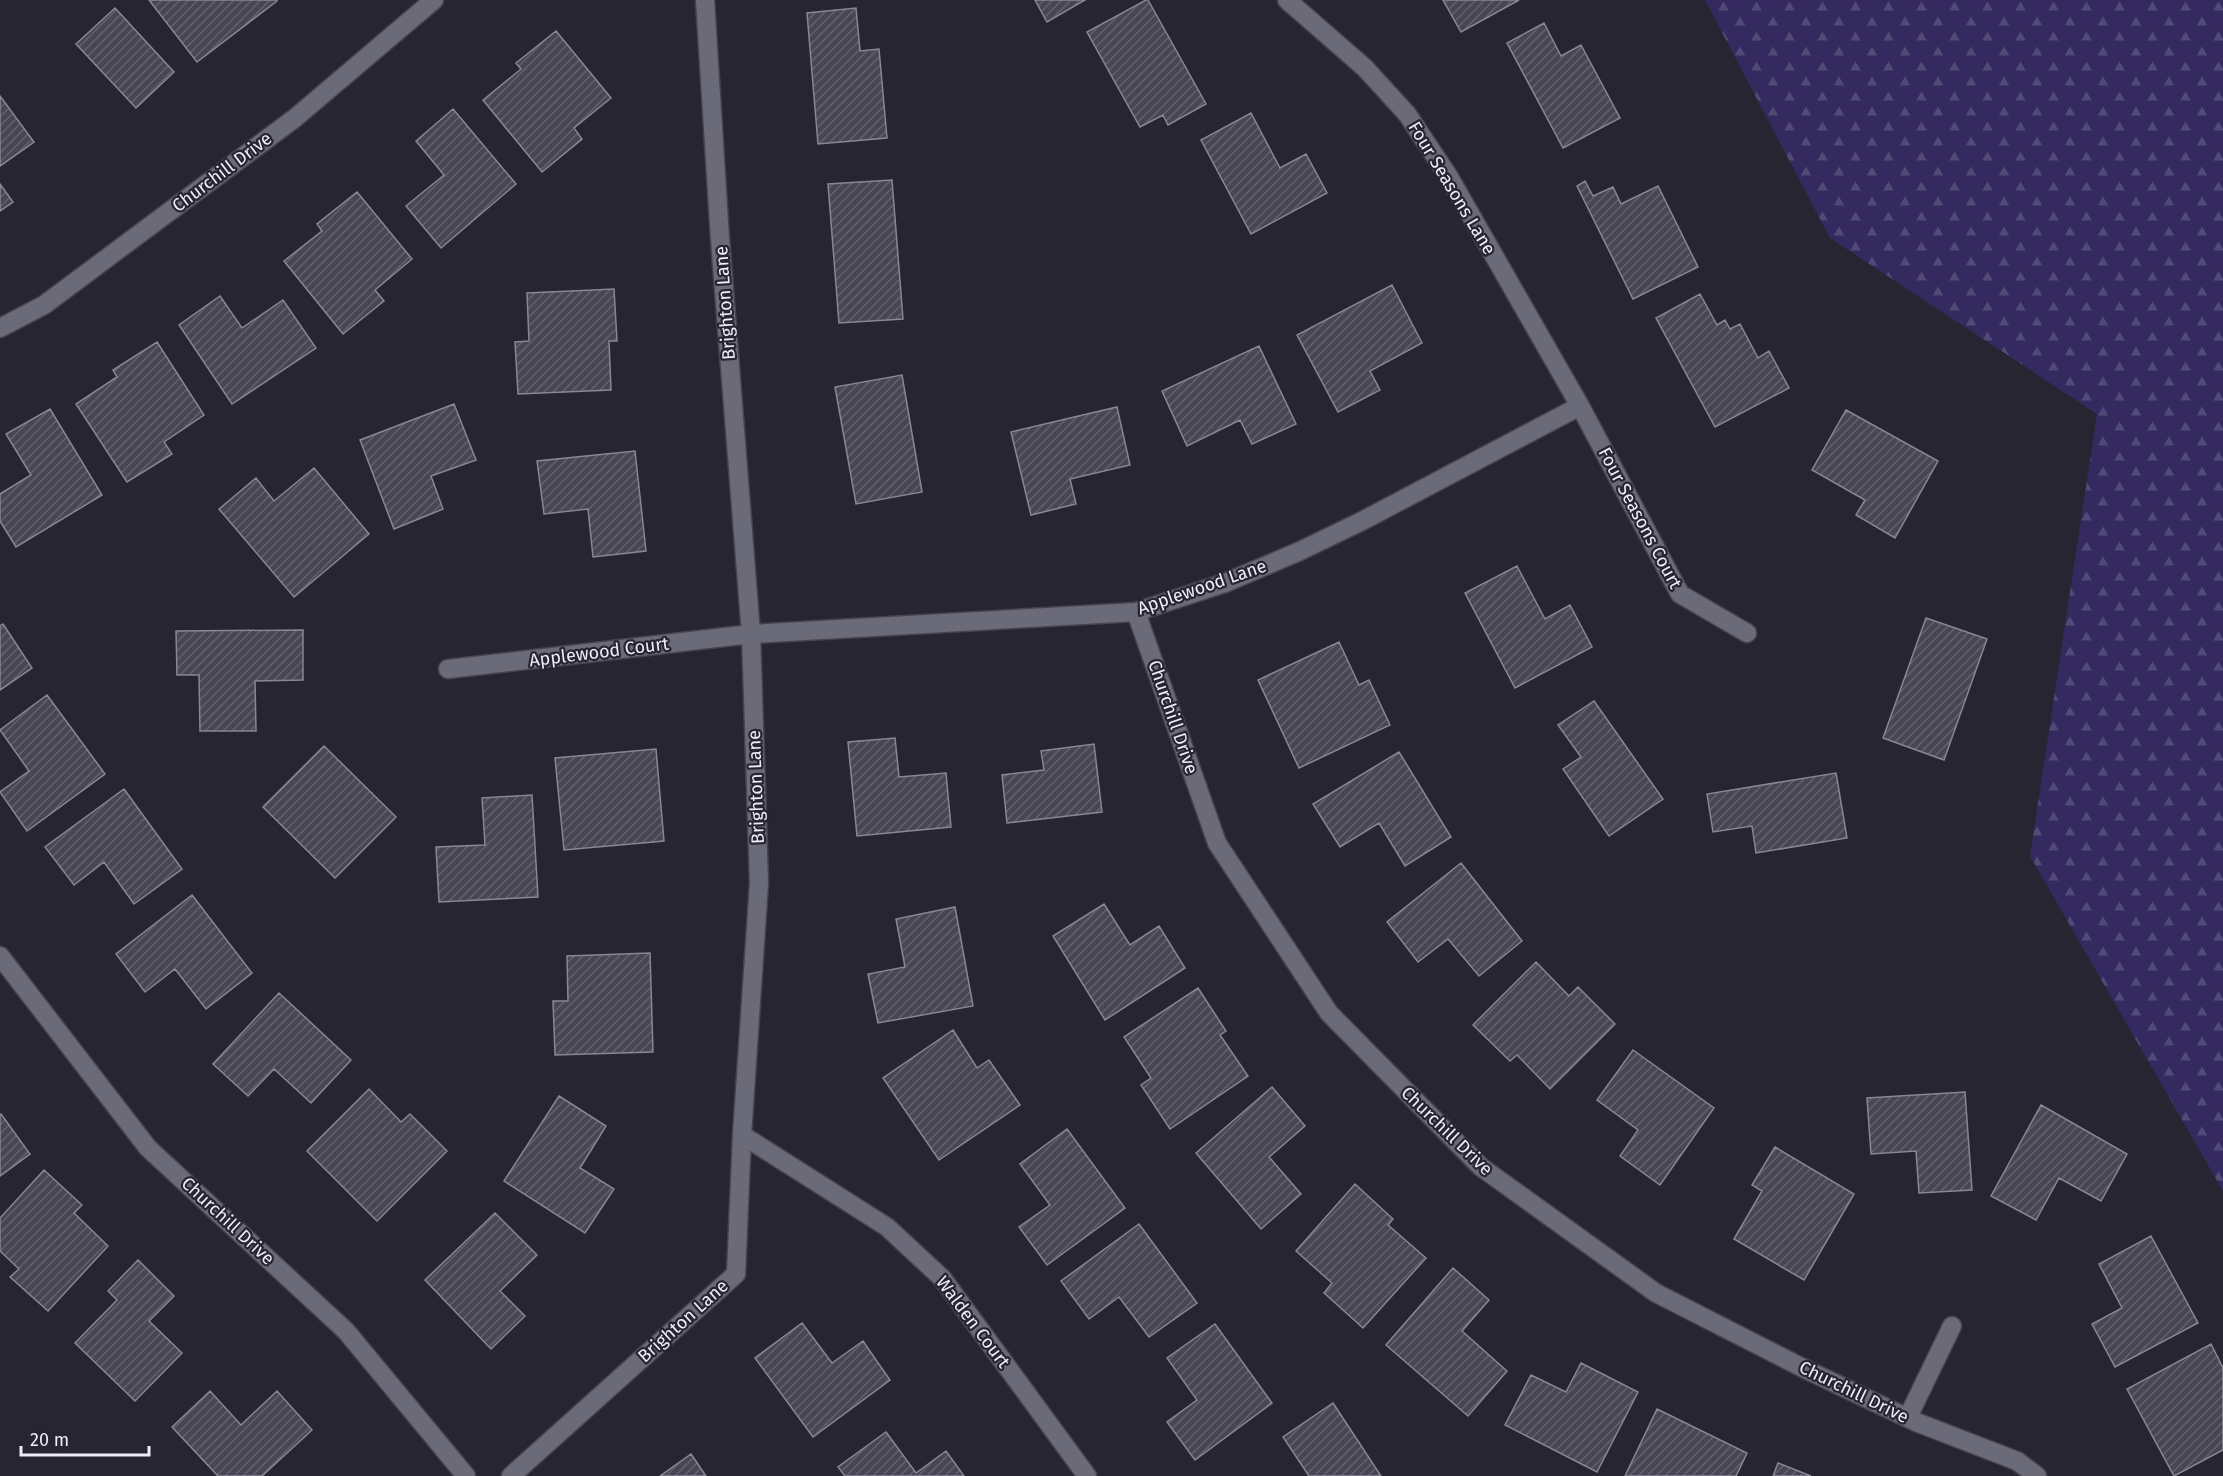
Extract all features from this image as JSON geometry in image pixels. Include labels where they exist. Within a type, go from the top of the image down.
[{"type":"street","name":"Churchill Drive","points":[[0,328],[44,305],[295,118],[434,0]]},
{"type":"street","name":"Brighton Lane","points":[[511,1476],[736,1274],[742,1135],[759,883],[751,634],[720,239],[705,0]]},
{"type":"street","name":"Four Seasons Lane","points":[[1287,0],[1365,68],[1407,114],[1449,177],[1580,406]]},
{"type":"street","name":"Applewood Lane","points":[[751,634],[1136,612],[1224,583],[1300,551],[1362,521],[1580,406]]},
{"type":"street","name":"Four Seasons Court","points":[[1580,406],[1680,594],[1747,633]]},
{"type":"street","name":"Churchill Drive","points":[[1136,612],[1217,843],[1329,1013],[1481,1167],[1656,1293],[1803,1368],[1908,1417],[2017,1461],[2037,1476]]},
{"type":"street","name":"Applewood Court","points":[[448,669],[751,634]]},
{"type":"street","name":"Churchill Drive","points":[[0,956],[148,1148],[346,1330],[466,1476]]},
{"type":"street","name":"Walden Court","points":[[742,1135],[887,1227],[942,1278],[1088,1476]]},
{"type":"street","points":[[1908,1417],[1952,1326]]},
{"type":"green space","points":[[1705,0],[2223,0],[2223,1191],[2030,856],[2097,414],[1830,238]]},
{"type":"building","points":[[149,0],[277,0],[277,1],[197,62]]},
{"type":"building","points":[[1035,0],[1085,0],[1047,22]]},
{"type":"building","points":[[1146,0],[1206,104],[1168,125],[1163,115],[1140,127],[1087,32]]},
{"type":"building","points":[[1443,0],[1519,0],[1461,32]]},
{"type":"building","points":[[115,8],[174,72],[136,108],[76,44]]},
{"type":"building","points":[[856,8],[860,51],[879,49],[887,138],[818,144],[807,13]]},
{"type":"building","points":[[1544,23],[1561,56],[1581,45],[1620,118],[1563,148],[1507,43]]},
{"type":"building","points":[[556,31],[611,98],[574,128],[582,139],[542,172],[483,100],[521,69],[516,63]]},
{"type":"building","points":[[0,96],[34,142],[0,166]]},
{"type":"building","points":[[453,109],[516,184],[441,248],[406,206],[444,175],[416,141]]},
{"type":"building","points":[[1251,113],[1280,168],[1306,154],[1327,193],[1251,234],[1201,140]]},
{"type":"building","points":[[892,180],[903,319],[839,323],[828,184]]},
{"type":"building","points":[[1585,181],[1593,196],[1613,187],[1621,204],[1658,186],[1698,267],[1633,299],[1577,186]]},
{"type":"building","points":[[0,184],[13,202],[0,211]]},
{"type":"building","points":[[357,192],[412,259],[375,290],[384,301],[343,334],[284,261],[322,231],[317,224]]},
{"type":"building","points":[[1392,285],[1422,343],[1370,371],[1380,390],[1338,412],[1297,335]]},
{"type":"building","points":[[614,289],[617,341],[609,341],[611,390],[518,394],[515,342],[529,341],[527,293]]},
{"type":"building","points":[[1700,294],[1717,325],[1725,320],[1730,329],[1740,324],[1758,358],[1769,351],[1789,388],[1715,427],[1656,318]]},
{"type":"building","points":[[220,296],[242,328],[283,300],[316,348],[232,404],[179,325]]},
{"type":"building","points":[[157,342],[204,415],[164,442],[172,454],[127,482],[76,404],[117,377],[113,370]]},
{"type":"building","points":[[1259,346],[1296,424],[1252,444],[1240,420],[1187,446],[1162,391]]},
{"type":"building","points":[[902,375],[922,492],[856,504],[835,387]]},
{"type":"building","points":[[454,404],[476,460],[431,476],[443,509],[394,529],[360,440]]},
{"type":"building","points":[[1117,407],[1130,465],[1070,479],[1076,504],[1031,515],[1011,432]]},
{"type":"building","points":[[50,409],[102,495],[16,547],[0,521],[0,494],[31,475],[6,434]]},
{"type":"building","points":[[1846,410],[1938,461],[1895,538],[1856,515],[1865,500],[1812,470]]},
{"type":"building","points":[[635,451],[646,551],[593,557],[588,509],[544,514],[537,461]]},
{"type":"building","points":[[314,468],[369,534],[294,597],[219,509],[256,478],[274,501]]},
{"type":"building","points":[[1517,566],[1545,619],[1570,605],[1592,647],[1515,688],[1465,593]]},
{"type":"building","points":[[1926,618],[1987,639],[1944,760],[1883,738]]},
{"type":"building","points":[[3,624],[32,668],[0,690],[0,626]]},
{"type":"building","points":[[303,630],[303,680],[255,681],[256,731],[200,731],[199,675],[177,675],[176,631]]},
{"type":"building","points":[[1339,642],[1359,685],[1369,680],[1390,725],[1299,768],[1258,680]]},
{"type":"building","points":[[47,695],[105,774],[27,831],[0,792],[29,771],[0,730]]},
{"type":"building","points":[[1594,701],[1663,799],[1609,836],[1563,769],[1581,757],[1558,725]]},
{"type":"building","points":[[895,738],[899,777],[946,773],[951,827],[857,836],[848,742]]},
{"type":"building","points":[[1094,744],[1102,812],[1007,823],[1002,775],[1044,770],[1041,751]]},
{"type":"building","points":[[324,746],[396,817],[335,878],[263,807]]},
{"type":"building","points":[[656,749],[664,841],[564,850],[555,758]]},
{"type":"building","points":[[1399,752],[1451,837],[1405,866],[1379,823],[1340,847],[1313,804]]},
{"type":"building","points":[[1836,773],[1847,838],[1756,853],[1752,826],[1713,832],[1707,794]]},
{"type":"building","points":[[124,789],[182,869],[134,904],[104,862],[74,885],[45,847]]},
{"type":"building","points":[[532,795],[538,897],[439,902],[436,847],[485,845],[482,798]]},
{"type":"building","points":[[1461,863],[1522,941],[1479,976],[1448,939],[1418,962],[1387,922]]},
{"type":"building","points":[[192,895],[252,973],[206,1009],[175,969],[145,992],[116,954]]},
{"type":"building","points":[[1104,904],[1130,945],[1159,926],[1185,968],[1105,1020],[1053,936]]},
{"type":"building","points":[[955,907],[973,1006],[878,1023],[868,974],[905,967],[896,919]]},
{"type":"building","points":[[650,953],[653,1052],[555,1055],[553,1001],[568,1001],[567,956]]},
{"type":"building","points":[[1536,962],[1569,996],[1578,987],[1615,1024],[1550,1089],[1517,1055],[1510,1061],[1473,1025]]},
{"type":"building","points":[[1198,988],[1226,1031],[1220,1035],[1248,1076],[1170,1129],[1141,1085],[1151,1078],[1124,1037]]},
{"type":"building","points":[[279,993],[351,1060],[311,1103],[274,1069],[248,1096],[213,1064]]},
{"type":"building","points":[[953,1030],[977,1068],[989,1060],[1020,1105],[939,1160],[883,1078]]},
{"type":"building","points":[[1633,1050],[1714,1108],[1660,1185],[1620,1156],[1638,1130],[1597,1100]]},
{"type":"building","points":[[1272,1087],[1305,1126],[1269,1157],[1301,1194],[1261,1229],[1196,1153]]},
{"type":"building","points":[[369,1089],[401,1122],[410,1114],[447,1151],[377,1221],[307,1151]]},
{"type":"building","points":[[1965,1092],[1972,1190],[1919,1193],[1916,1151],[1871,1154],[1867,1098]]},
{"type":"building","points":[[559,1096],[606,1126],[580,1168],[614,1189],[585,1233],[504,1181]]},
{"type":"building","points":[[2041,1105],[2127,1154],[2101,1201],[2059,1178],[2036,1220],[1991,1196]]},
{"type":"building","points":[[0,1115],[30,1154],[0,1176]]},
{"type":"building","points":[[1067,1129],[1125,1208],[1047,1265],[1019,1227],[1050,1205],[1020,1164]]},
{"type":"building","points":[[1775,1147],[1854,1194],[1804,1280],[1734,1239],[1762,1191],[1752,1185]]},
{"type":"building","points":[[44,1170],[82,1205],[74,1213],[108,1246],[48,1311],[10,1277],[19,1269],[0,1251],[0,1218]]},
{"type":"building","points":[[1355,1184],[1393,1219],[1388,1225],[1426,1258],[1363,1328],[1324,1293],[1332,1283],[1296,1251]]},
{"type":"building","points":[[495,1213],[537,1255],[500,1291],[525,1316],[491,1349],[425,1280]]},
{"type":"building","points":[[1139,1224],[1197,1303],[1149,1337],[1119,1297],[1089,1319],[1061,1281]]},
{"type":"building","points":[[2151,1236],[2198,1323],[2115,1367],[2092,1324],[2122,1308],[2099,1264]]},
{"type":"building","points":[[138,1260],[174,1296],[149,1321],[182,1353],[135,1401],[75,1343],[117,1300],[108,1291]]},
{"type":"building","points":[[1453,1268],[1489,1300],[1462,1331],[1507,1371],[1468,1416],[1386,1345]]},
{"type":"building","points":[[802,1323],[832,1363],[863,1341],[890,1380],[813,1437],[755,1358]]},
{"type":"building","points":[[1215,1324],[1272,1403],[1195,1460],[1167,1422],[1197,1400],[1167,1358]]},
{"type":"building","points":[[2211,1344],[2223,1368],[2223,1450],[2174,1476],[2127,1389]]},
{"type":"building","points":[[1581,1363],[1638,1392],[1597,1472],[1505,1425],[1531,1375],[1566,1392]]},
{"type":"building","points":[[210,1391],[241,1425],[277,1391],[312,1430],[262,1476],[218,1476],[172,1427]]},
{"type":"building","points":[[1333,1403],[1381,1476],[1309,1476],[1283,1437]]},
{"type":"building","points":[[1657,1409],[1747,1453],[1736,1476],[1625,1476]]},
{"type":"building","points":[[886,1432],[916,1473],[946,1451],[964,1476],[845,1476],[838,1467]]},
{"type":"building","points":[[691,1454],[706,1476],[660,1476]]},
{"type":"building","points":[[1778,1463],[1811,1476],[1773,1476]]}]
